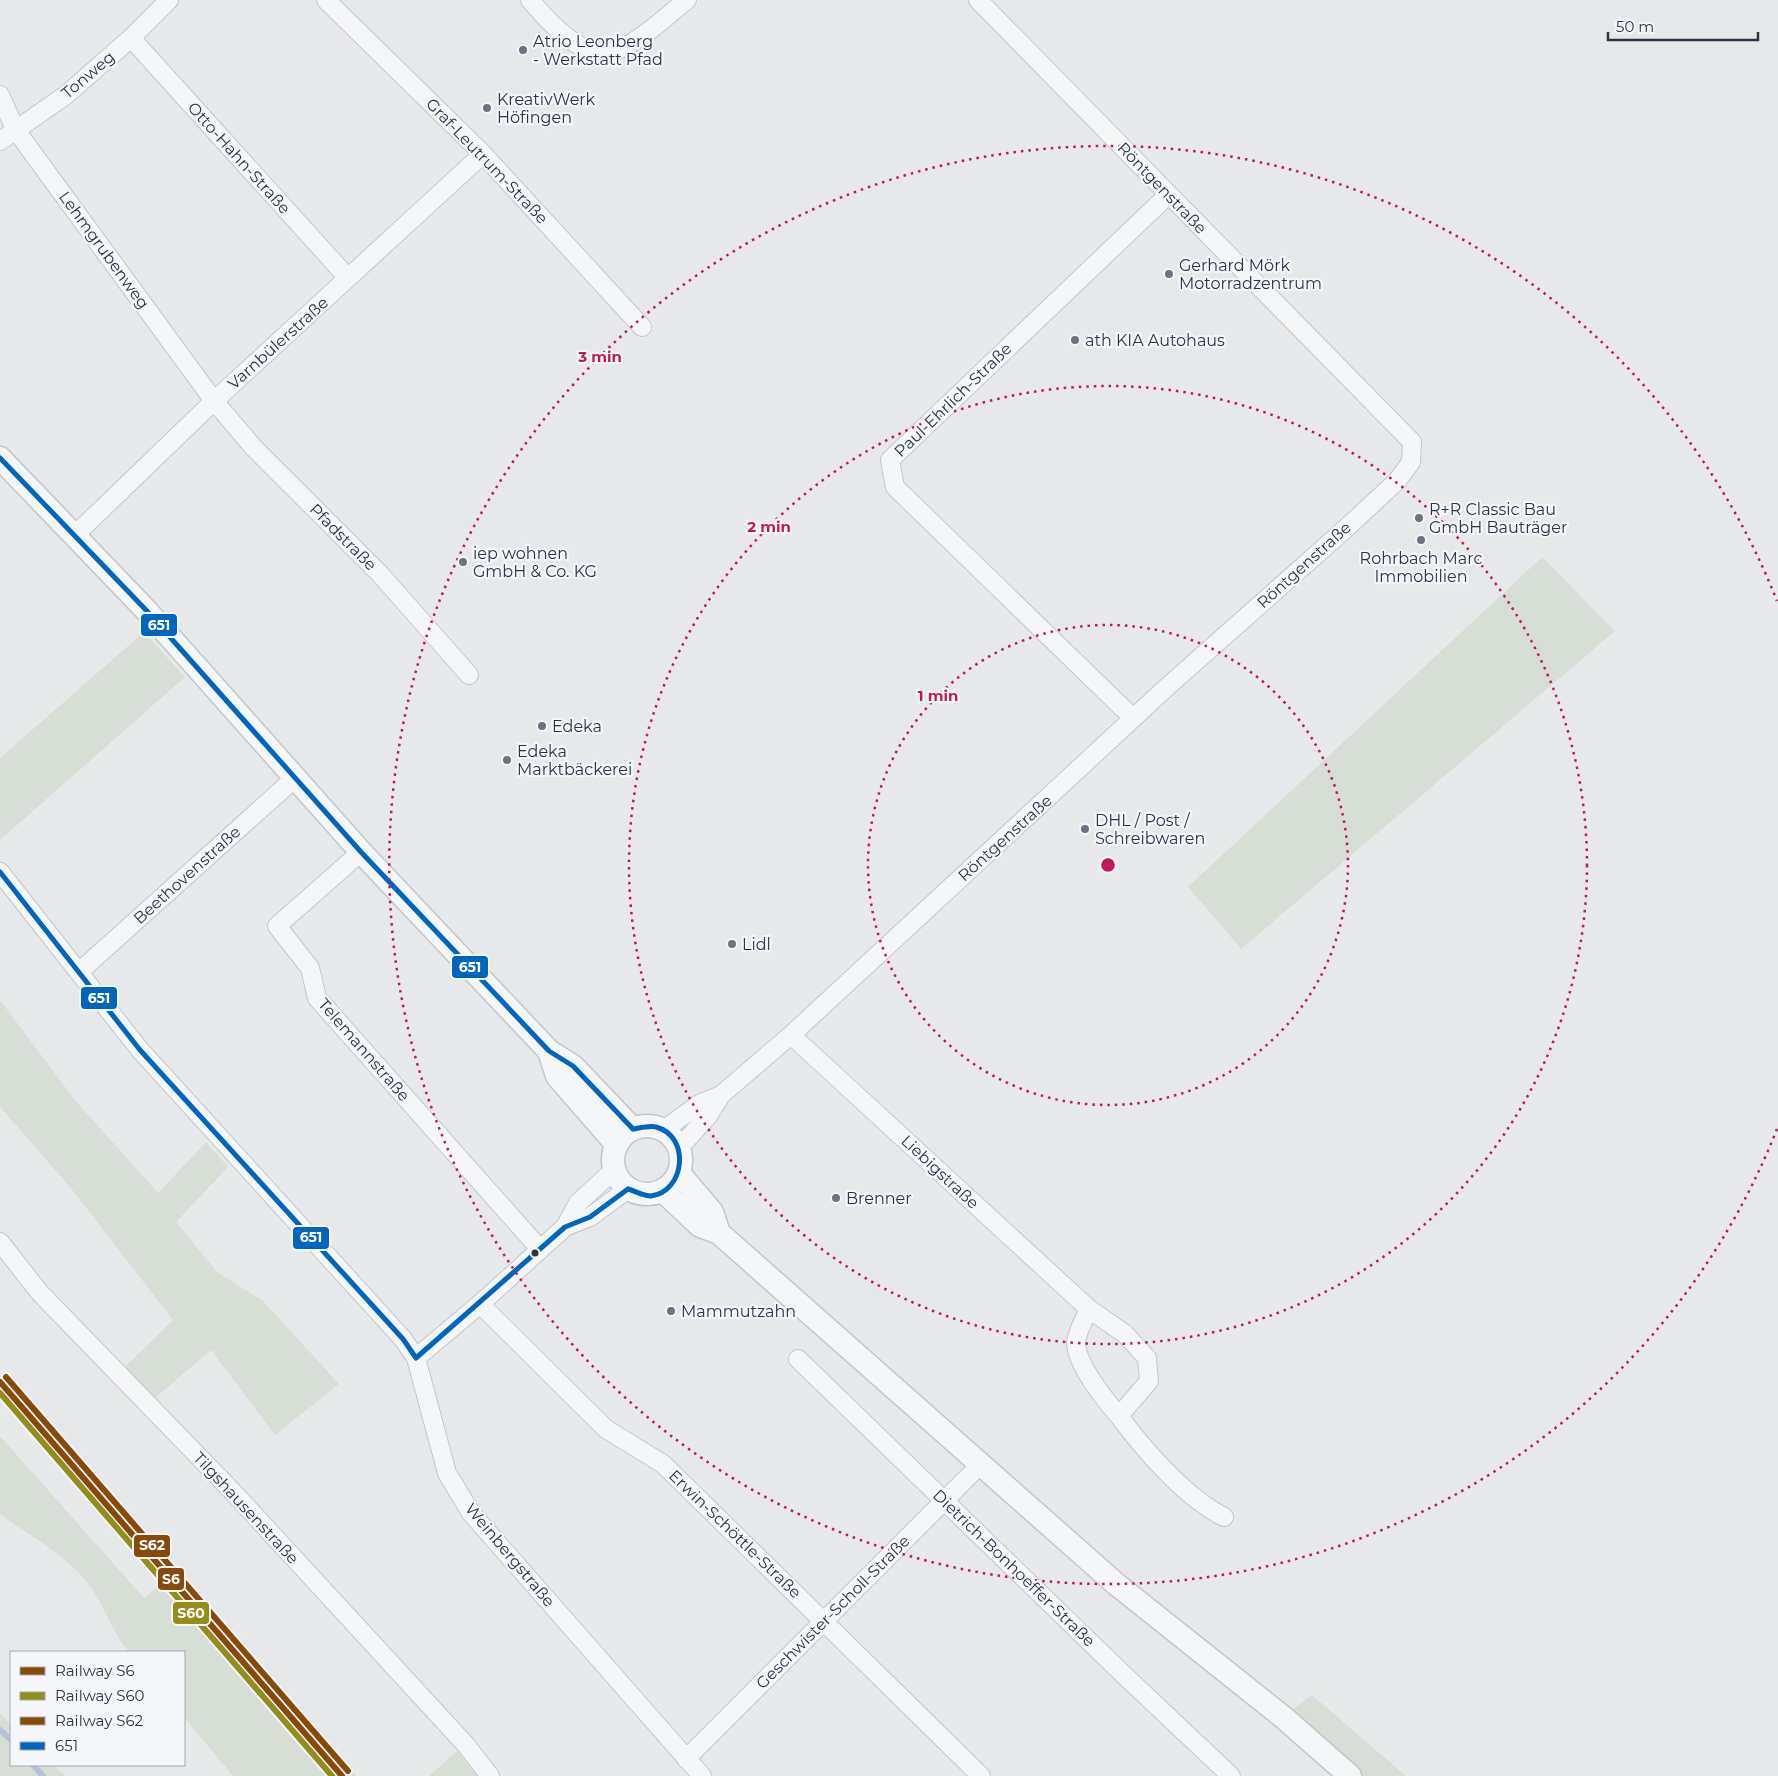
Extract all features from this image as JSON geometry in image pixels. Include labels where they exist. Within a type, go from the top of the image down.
[{"type":"street","name":"Tonweg","points":[[0,141],[66,95],[131,38],[169,0]]},
{"type":"street","name":"Graf-Leutrum-Straße","points":[[326,0],[483,154],[642,327]]},
{"type":"street","points":[[530,0],[551,24],[582,48],[610,53],[627,46],[688,0]]},
{"type":"street","name":"Röntgenstraße","points":[[679,1148],[708,1116],[721,1095],[791,1035],[1133,718],[1343,531],[1397,481],[1411,462],[1412,442],[978,0]]},
{"type":"street","name":"Otto-Hahn-Straße","points":[[131,38],[348,278]]},
{"type":"street","name":"Lehmgrubenweg","points":[[0,95],[15,129],[214,401]]},
{"type":"street","name":"Varnbülerstraße","points":[[76,534],[214,401],[483,154]]},
{"type":"street","name":"Paul-Ehrlich-Straße","points":[[1133,718],[896,487],[890,460],[1168,195]]},
{"type":"street","name":"Pfadstraße","points":[[214,401],[254,448],[380,574],[469,675]]},
{"type":"street","points":[[0,458],[76,534],[361,852],[550,1051],[572,1066],[633,1129]]},
{"type":"street","name":"Beethovenstraße","points":[[79,972],[295,778]]},
{"type":"street","name":"Telemannstraße","points":[[361,852],[277,926],[310,968],[317,998],[540,1249]]},
{"type":"street","name":"Weinbergstraße","points":[[0,872],[140,1050],[396,1332],[416,1358],[448,1473],[471,1512],[702,1776]]},
{"type":"street","name":"Liebigstraße","points":[[791,1035],[1089,1309],[1125,1334],[1147,1358],[1149,1381],[1119,1416]]},
{"type":"street","points":[[550,1051],[557,1076],[617,1145]]},
{"type":"street","name":"Röntgenstraße","points":[[664,1130],[699,1104],[721,1095]]},
{"type":"street","points":[[646,1126],[664,1130],[679,1148],[681,1167],[679,1174],[672,1184],[663,1191],[645,1195],[628,1189],[614,1170],[613,1159],[620,1139],[633,1129],[646,1126]]},
{"type":"street","points":[[565,1227],[578,1203],[614,1170]]},
{"type":"street","points":[[679,1174],[712,1212],[719,1232]]},
{"type":"street","points":[[416,1358],[480,1304],[565,1227],[590,1217],[628,1189]]},
{"type":"street","points":[[663,1191],[700,1226],[719,1232],[1116,1584],[1283,1717],[1350,1776]]},
{"type":"street","name":"Tilgshausenstraße","points":[[0,1242],[40,1293],[234,1493],[454,1733],[490,1776]]},
{"type":"street","name":"Erwin-Schöttle-Straße","points":[[480,1304],[606,1429],[663,1464],[981,1776]]},
{"type":"street","points":[[1089,1309],[1076,1342],[1085,1370],[1103,1397],[1146,1450],[1207,1508],[1224,1517]]},
{"type":"street","name":"Dietrich-Bonhoeffer-Straße","points":[[798,1359],[1125,1676],[1231,1776]]},
{"type":"street","name":"Geschwister-Scholl-Straße","points":[[686,1759],[980,1465]]},
{"type":"shaded area","points":[[1542,557],[1615,631],[1241,949],[1188,887]]},
{"type":"shaded area","points":[[144,632],[185,677],[0,840],[0,758]]},
{"type":"shaded area","points":[[0,1000],[74,1099],[158,1193],[206,1142],[228,1167],[176,1222],[217,1272],[263,1301],[339,1384],[275,1435],[211,1350],[155,1398],[122,1370],[173,1320],[70,1187],[0,1107]]},
{"type":"shaded area","points":[[0,1436],[144,1598],[177,1571],[356,1776],[233,1776],[185,1718],[185,1651],[128,1651],[95,1594],[81,1575],[59,1555],[0,1514]]},
{"type":"shaded area","points":[[1312,1695],[1406,1776],[1349,1776],[1283,1717]]},
{"type":"shaded area","points":[[0,1714],[10,1723],[10,1766],[54,1766],[65,1776],[0,1776]]},
{"type":"shaded area","points":[[457,1751],[477,1776],[429,1776]]},
{"type":"waterway","points":[[0,1730],[10,1739]]},
{"type":"waterway","points":[[34,1766],[43,1776]]},
{"type":"rail line","name":"S62","points":[[6,1377],[348,1771]]},
{"type":"rail line","name":"S6","points":[[0,1382],[342,1776]]},
{"type":"rail line","name":"S60","points":[[0,1393],[332,1776]]},
{"type":"transit line","name":"651","points":[[0,458],[145,609],[361,852],[549,1051],[573,1066],[633,1129]]},
{"type":"transit line","name":"651","points":[[0,872],[140,1050],[403,1339],[416,1358]]},
{"type":"transit line","name":"651","points":[[628,1189],[648,1196],[662,1192],[671,1185],[677,1175],[679,1163],[679,1152],[675,1141],[667,1132],[654,1126],[633,1129]]},
{"type":"transit line","name":"651","points":[[416,1358],[565,1227],[590,1217],[628,1189]]},
{"type":"place","name":"Atrio Leonberg - Werkstatt Pfad","points":[[523,50]]},
{"type":"place","name":"KreativWerk Höfingen","points":[[487,108]]},
{"type":"place","name":"Gerhard Mörk Motorradzentrum","points":[[1169,274]]},
{"type":"place","name":"ath KIA Autohaus","points":[[1075,340]]},
{"type":"place","name":"R+R Classic Bau GmbH Bauträger","points":[[1419,518]]},
{"type":"place","name":"Rohrbach Marc Immobilien","points":[[1421,540]]},
{"type":"place","name":"iep wohnen GmbH & Co. KG","points":[[463,562]]},
{"type":"place","name":"Edeka","points":[[542,726]]},
{"type":"place","name":"Edeka Marktbäckerei","points":[[507,760]]},
{"type":"place","name":"DHL / Post / Schreibwaren","points":[[1085,829]]},
{"type":"place","name":"Lidl","points":[[732,944]]},
{"type":"place","name":"Brenner","points":[[836,1198]]},
{"type":"place","name":"Mammutzahn","points":[[671,1311]]}]
